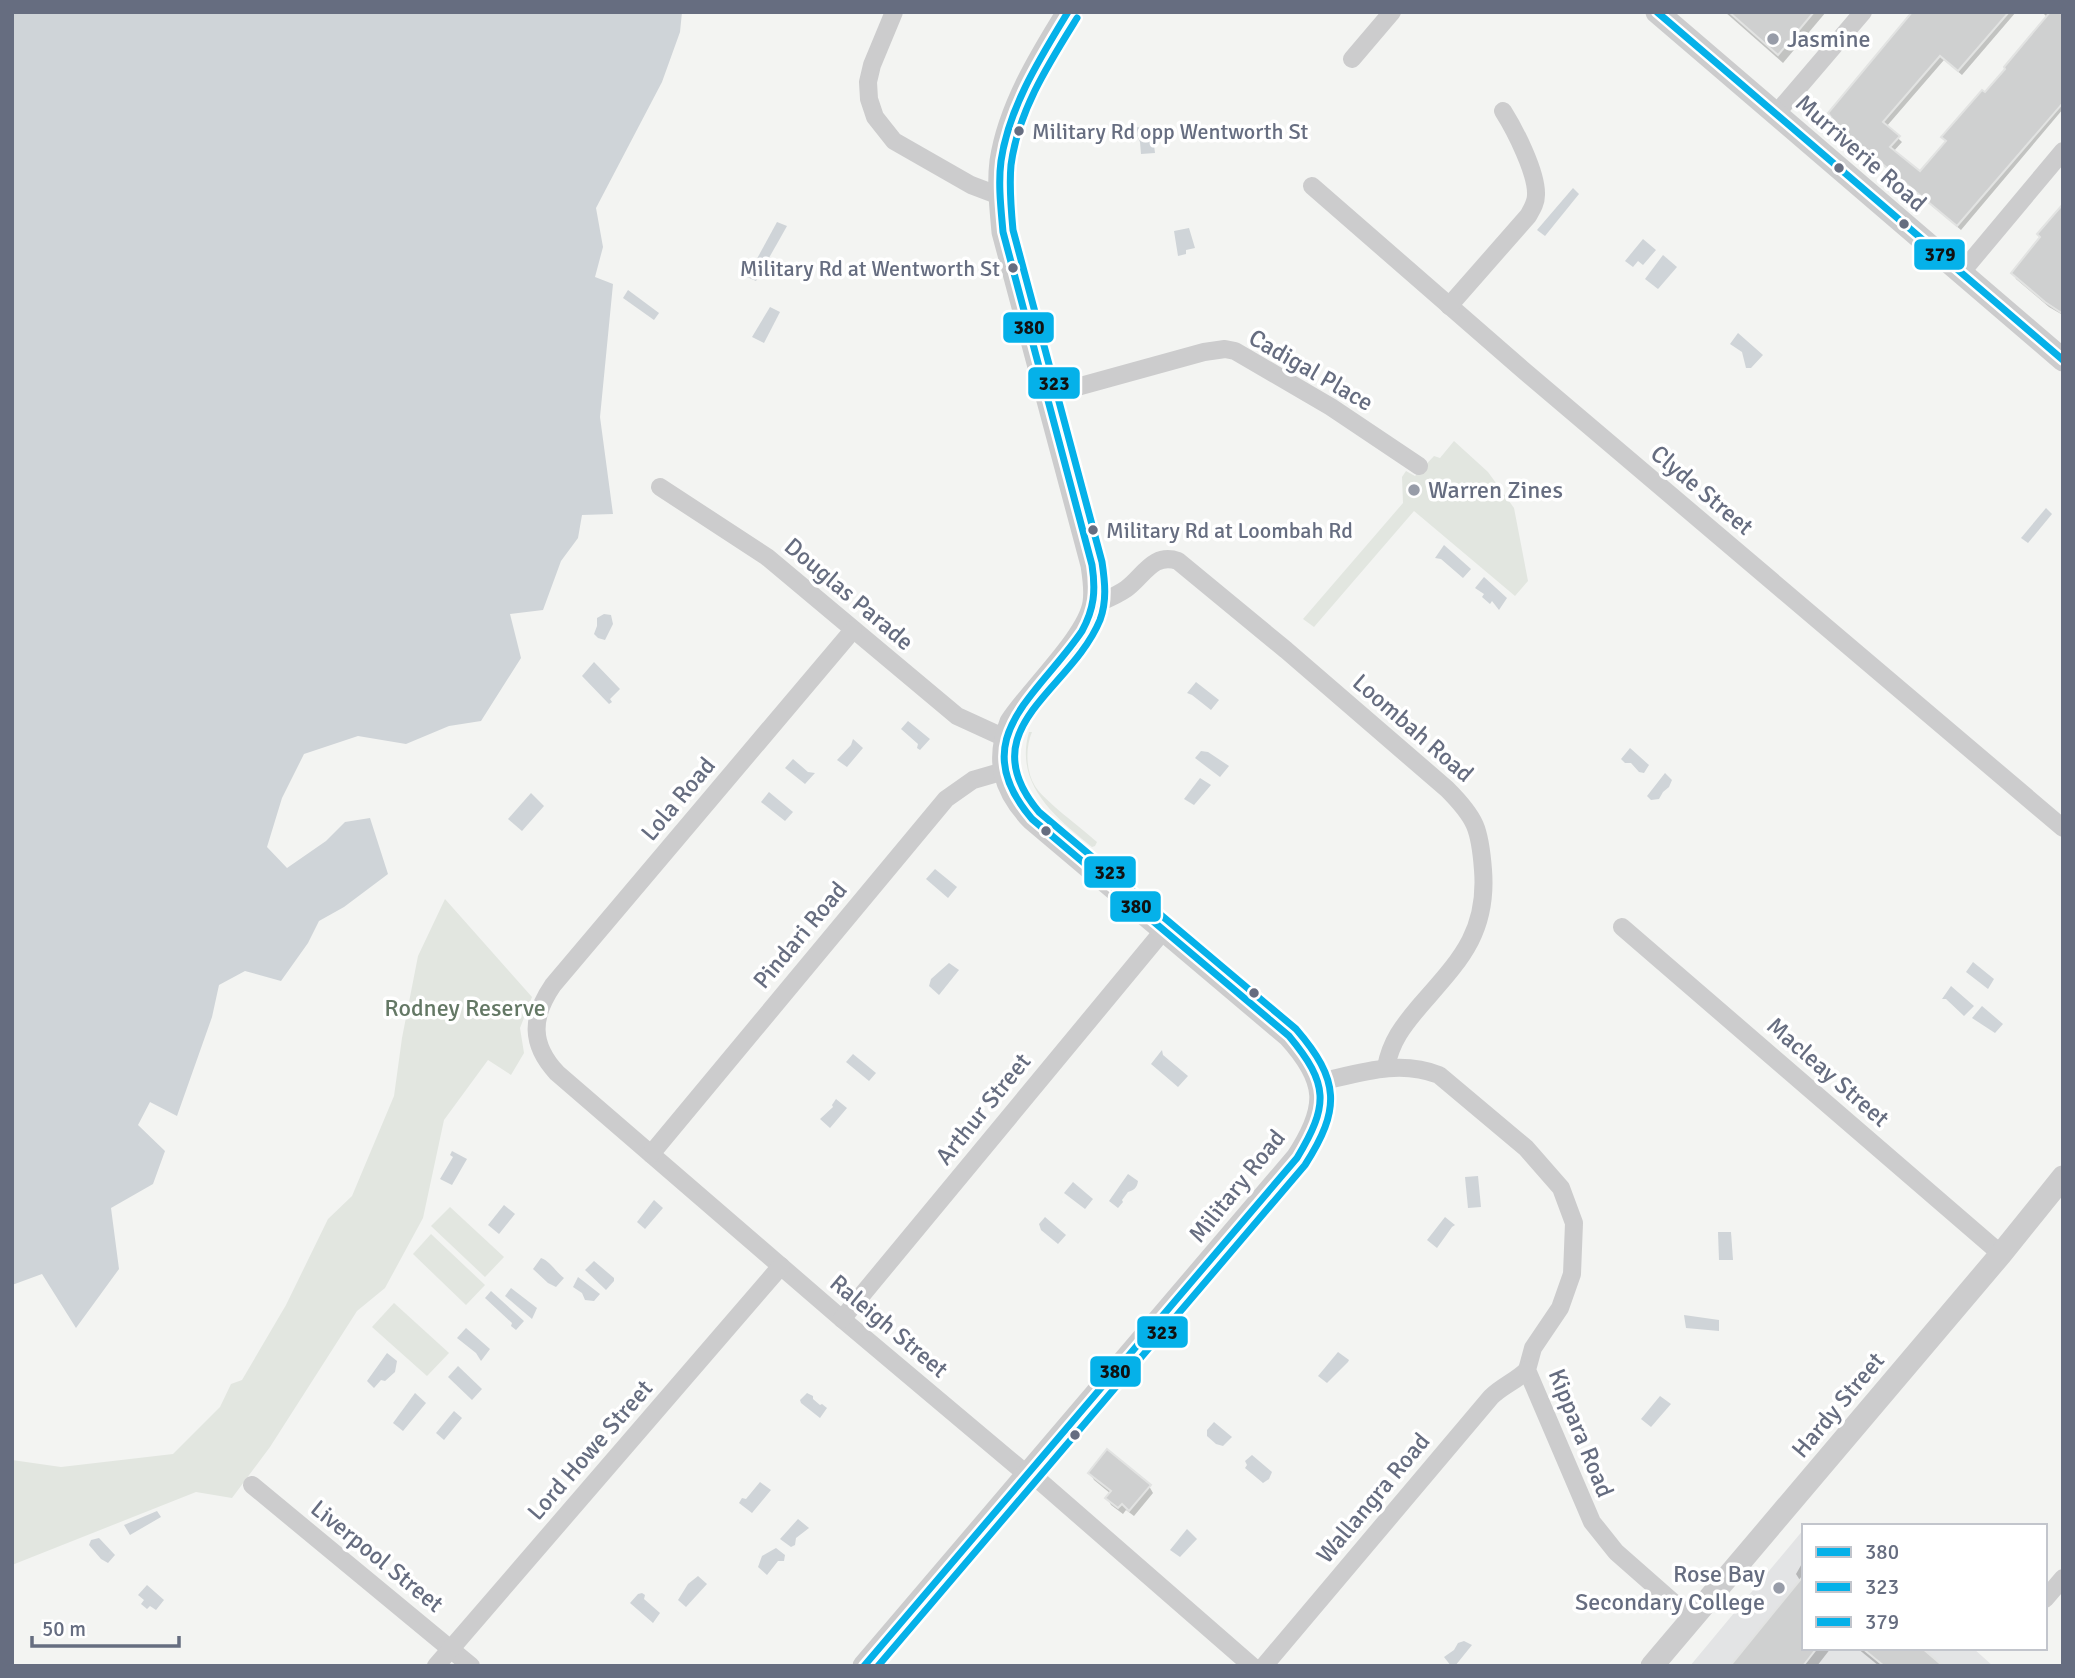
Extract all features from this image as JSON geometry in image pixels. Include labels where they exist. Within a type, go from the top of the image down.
[{"type":"street","points":[[894,12],[872,65],[868,82],[869,99],[875,117],[894,141],[971,185],[1000,196]]},
{"type":"street","points":[[1068,12],[1024,91],[1012,120],[1001,161],[1000,196],[1003,232],[1092,565],[1094,605],[1079,636],[1020,709],[1005,738],[1004,771],[1016,802],[1032,819],[1289,1036],[1304,1054],[1320,1082]]},
{"type":"street","points":[[1352,59],[1392,12]]},
{"type":"street","name":"Murriverie Road","points":[[1657,12],[2063,360]]},
{"type":"street","points":[[1775,115],[1863,12]]},
{"type":"street","points":[[1449,306],[1528,216],[1536,200],[1537,192],[1524,150],[1517,132],[1503,111]]},
{"type":"street","points":[[1961,273],[2063,151]]},
{"type":"street","name":"Clyde Street","points":[[1312,186],[1449,306],[2063,828]]},
{"type":"street","name":"Cadigal Place","points":[[1048,395],[1204,352],[1225,349],[1235,351],[1331,407],[1419,466]]},
{"type":"street","name":"Douglas Parade","points":[[660,487],[767,557],[957,716],[1005,738]]},
{"type":"street","name":"Loombah Road","points":[[1094,605],[1125,590],[1153,563],[1161,559],[1178,561],[1286,650],[1466,808],[1479,829],[1484,882],[1482,910],[1473,939],[1458,962],[1399,1031],[1389,1052],[1386,1067]]},
{"type":"street","name":"Lola Road","points":[[543,1000],[853,630]]},
{"type":"street","name":"Pindari Road","points":[[651,1154],[946,799],[973,780],[1004,771]]},
{"type":"street","name":"Macleay Street","points":[[1622,927],[2001,1254]]},
{"type":"street","name":"Arthur Street","points":[[842,1319],[1163,931]]},
{"type":"street","name":"Raleigh Street","points":[[543,1000],[537,1035],[546,1060],[842,1319],[1028,1475],[1042,1483],[1252,1666]]},
{"type":"street","name":"Kippara Road","points":[[1320,1082],[1386,1067],[1424,1069],[1439,1075],[1526,1148],[1561,1188],[1574,1223],[1572,1274],[1560,1308],[1533,1348],[1527,1370],[1592,1522],[1616,1552],[1691,1618]]},
{"type":"street","name":"Military Road","points":[[864,1666],[1297,1158],[1316,1125],[1322,1094],[1320,1082]]},
{"type":"street","name":"Hardy Street","points":[[1652,1666],[2063,1177]]},
{"type":"street","name":"Lord Howe Street","points":[[436,1666],[781,1266]]},
{"type":"street","name":"Wallangra Road","points":[[1264,1666],[1491,1396],[1502,1386],[1517,1380],[1527,1370]]},
{"type":"street","name":"Liverpool Street","points":[[252,1485],[471,1666]]},
{"type":"street","points":[[2047,1597],[2063,1578]]},
{"type":"shaded area","points":[[12,12],[682,12],[680,32],[662,82],[596,208],[603,247],[595,277],[613,284],[600,417],[613,514],[582,515],[578,538],[561,561],[543,610],[510,614],[521,658],[481,721],[449,726],[406,744],[358,736],[304,754],[282,798],[267,847],[287,868],[326,841],[345,822],[370,818],[388,874],[344,907],[319,921],[308,943],[281,981],[245,971],[219,985],[212,1017],[177,1116],[150,1102],[138,1125],[165,1151],[153,1184],[111,1208],[119,1269],[76,1328],[42,1274],[12,1285]]},
{"type":"shaded area","points":[[1133,127],[1149,128],[1155,153],[1141,154],[1140,142]]},
{"type":"shaded area","points":[[1573,188],[1579,194],[1545,236],[1537,230]]},
{"type":"shaded area","points":[[777,222],[787,226],[756,281],[747,277]]},
{"type":"shaded area","points":[[1189,228],[1195,248],[1178,256],[1174,231]]},
{"type":"shaded area","points":[[1643,239],[1656,250],[1643,265],[1638,261],[1633,267],[1625,261]]},
{"type":"shaded area","points":[[1663,255],[1677,267],[1658,289],[1645,279]]},
{"type":"shaded area","points":[[628,290],[659,313],[654,320],[623,298]]},
{"type":"shaded area","points":[[770,307],[780,312],[764,343],[752,337]]},
{"type":"shaded area","points":[[1738,333],[1763,355],[1751,368],[1746,368],[1742,352],[1730,344]]},
{"type":"shaded area","points":[[2046,508],[2052,514],[2028,543],[2021,538]]},
{"type":"shaded area","points":[[1444,545],[1471,569],[1463,578],[1441,559],[1435,558]]},
{"type":"shaded area","points":[[1484,577],[1507,598],[1499,610],[1475,588]]},
{"type":"shaded area","points":[[604,614],[611,615],[613,624],[605,640],[594,634],[597,618]]},
{"type":"shaded area","points":[[594,662],[620,689],[610,699],[612,702],[609,704],[582,676]]},
{"type":"shaded area","points":[[1196,682],[1219,700],[1211,710],[1187,693]]},
{"type":"shaded area","points":[[908,721],[930,739],[920,750],[917,748],[918,744],[901,729]]},
{"type":"shaded area","points":[[853,739],[863,748],[847,767],[837,760]]},
{"type":"shaded area","points":[[1630,748],[1649,765],[1644,773],[1621,759]]},
{"type":"shaded area","points":[[1201,751],[1208,752],[1229,766],[1220,777],[1195,758]]},
{"type":"shaded area","points":[[793,759],[808,772],[815,773],[805,784],[785,768]]},
{"type":"shaded area","points":[[1665,773],[1672,780],[1669,787],[1659,799],[1651,800],[1647,796]]},
{"type":"shaded area","points":[[1200,778],[1211,785],[1194,805],[1184,799]]},
{"type":"shaded area","points":[[769,792],[793,812],[785,821],[761,802]]},
{"type":"shaded area","points":[[531,793],[544,806],[522,831],[508,819]]},
{"type":"shaded area","points":[[935,869],[957,887],[948,898],[926,879]]},
{"type":"shaded area","points":[[1973,962],[1994,979],[1988,989],[1966,972]]},
{"type":"shaded area","points":[[949,963],[959,970],[939,995],[929,986],[931,979]]},
{"type":"shaded area","points":[[1951,986],[1974,1006],[1964,1016],[1946,999],[1942,999]]},
{"type":"shaded area","points":[[1982,1006],[2003,1024],[1995,1033],[1972,1018]]},
{"type":"shaded area","points":[[1162,1050],[1163,1055],[1188,1076],[1178,1087],[1151,1064]]},
{"type":"shaded area","points":[[853,1054],[876,1073],[869,1081],[846,1062]]},
{"type":"shaded area","points":[[836,1099],[847,1108],[830,1128],[820,1119],[833,1107]]},
{"type":"shaded area","points":[[452,1151],[467,1159],[452,1185],[440,1179],[453,1157],[450,1155]]},
{"type":"shaded area","points":[[1128,1174],[1138,1183],[1128,1192],[1118,1208],[1109,1201]]},
{"type":"shaded area","points":[[1478,1176],[1481,1207],[1468,1208],[1465,1177]]},
{"type":"shaded area","points":[[1073,1182],[1093,1199],[1085,1209],[1064,1193]]},
{"type":"shaded area","points":[[654,1200],[663,1208],[645,1229],[637,1222]]},
{"type":"shaded area","points":[[504,1205],[515,1214],[499,1234],[488,1225]]},
{"type":"shaded area","points":[[1045,1217],[1066,1235],[1058,1244],[1041,1230],[1039,1224]]},
{"type":"shaded area","points":[[1445,1217],[1455,1225],[1437,1248],[1427,1240]]},
{"type":"shaded area","points":[[1718,1232],[1731,1232],[1733,1260],[1719,1260]]},
{"type":"shaded area","points":[[541,1258],[564,1278],[556,1287],[533,1269]]},
{"type":"shaded area","points":[[594,1261],[614,1278],[606,1290],[585,1270]]},
{"type":"shaded area","points":[[578,1277],[600,1294],[594,1301],[585,1300],[582,1293],[573,1287]]},
{"type":"shaded area","points":[[511,1288],[537,1308],[532,1319],[505,1296]]},
{"type":"shaded area","points":[[491,1291],[524,1321],[516,1330],[485,1298]]},
{"type":"shaded area","points":[[1684,1315],[1719,1320],[1719,1331],[1686,1328]]},
{"type":"shaded area","points":[[466,1328],[490,1349],[481,1361],[476,1353],[457,1338]]},
{"type":"shaded area","points":[[1338,1352],[1349,1360],[1327,1383],[1318,1376]]},
{"type":"shaded area","points":[[387,1353],[397,1361],[395,1372],[385,1381],[381,1380],[374,1388],[367,1381]]},
{"type":"shaded area","points":[[458,1366],[482,1389],[472,1400],[448,1377]]},
{"type":"shaded area","points":[[415,1393],[426,1403],[403,1431],[393,1423]]},
{"type":"shaded area","points":[[807,1393],[827,1408],[820,1418],[801,1403],[800,1400]]},
{"type":"shaded area","points":[[1660,1396],[1671,1404],[1651,1427],[1641,1419]]},
{"type":"shaded area","points":[[454,1411],[462,1418],[444,1440],[436,1433]]},
{"type":"shaded area","points":[[1214,1422],[1232,1437],[1223,1446],[1207,1436],[1207,1430]]},
{"type":"shaded area","points":[[1252,1455],[1272,1472],[1269,1479],[1263,1483],[1245,1468],[1245,1461]]},
{"type":"shaded area","points":[[760,1482],[771,1490],[752,1513],[739,1503],[742,1498],[746,1499]]},
{"type":"shaded area","points":[[157,1511],[161,1517],[130,1535],[124,1525]]},
{"type":"shaded area","points":[[798,1519],[809,1528],[796,1538],[795,1545],[791,1547],[780,1539]]},
{"type":"shaded area","points":[[1187,1529],[1197,1539],[1180,1557],[1170,1550]]},
{"type":"shaded area","name":"Rose Bay Secondary College","points":[[1802,1531],[1802,1650],[1975,1650],[1993,1666],[1690,1666]]},
{"type":"shaded area","points":[[99,1538],[115,1555],[108,1563],[89,1545],[91,1540]]},
{"type":"shaded area","points":[[776,1548],[785,1555],[784,1561],[778,1561],[767,1575],[758,1567],[762,1556]]},
{"type":"shaded area","points":[[698,1576],[707,1584],[686,1607],[678,1600],[688,1584]]},
{"type":"shaded area","points":[[147,1585],[164,1600],[156,1610],[150,1606],[147,1609],[141,1604],[144,1600],[138,1595]]},
{"type":"shaded area","points":[[642,1593],[645,1595],[644,1599],[660,1613],[653,1623],[630,1603]]},
{"type":"shaded area","points":[[1464,1641],[1472,1645],[1455,1666],[1451,1666],[1444,1657],[1454,1650],[1458,1643]]},
{"type":"green space","points":[[1454,441],[1488,472],[1514,508],[1528,581],[1515,596],[1414,511],[1314,627],[1303,619],[1403,503],[1402,477],[1406,471],[1415,476],[1434,456],[1440,458]]},
{"type":"green space","points":[[1029,732],[1032,732],[1028,745],[1028,767],[1035,786],[1054,806],[1097,842],[1095,846],[1092,847],[1064,824],[1041,798],[1033,783],[1027,768],[1026,751]]},
{"type":"green space","name":"Rodney Reserve","points":[[445,899],[532,997],[520,1028],[524,1053],[511,1075],[488,1060],[444,1120],[423,1218],[385,1288],[357,1311],[270,1447],[232,1498],[196,1492],[12,1565],[12,1460],[61,1467],[173,1454],[220,1407],[231,1384],[242,1380],[286,1305],[328,1219],[352,1196],[394,1096],[418,956]]},
{"type":"green space","points":[[450,1207],[504,1257],[485,1277],[431,1226]]},
{"type":"green space","points":[[431,1234],[485,1285],[466,1305],[413,1254]]},
{"type":"green space","points":[[394,1303],[449,1353],[427,1376],[372,1327]]},
{"type":"building","points":[[1729,12],[1814,12],[1778,55]]},
{"type":"building","points":[[1912,12],[2009,12],[1958,71],[1940,56],[1883,122],[1900,136],[1890,147],[1920,171],[1946,141],[1941,137],[1982,90],[1985,92],[2050,12],[2063,12],[2063,103],[1957,226],[1839,128],[1828,113]]},
{"type":"building","points":[[2063,204],[2063,314],[2011,273],[2040,237],[2037,234]]},
{"type":"building","points":[[1107,1449],[1151,1485],[1129,1511],[1122,1504],[1118,1508],[1105,1498],[1111,1491],[1088,1473]]},
{"type":"building","points":[[1802,1577],[1802,1650],[1815,1650],[1803,1666],[1730,1666]]},
{"type":"building","points":[[1864,1650],[1924,1650],[1943,1666],[1884,1666]]},
{"type":"transit line","name":"380","points":[[864,1666],[1297,1158],[1319,1109],[1318,1082],[1312,1068],[1289,1036],[1032,819],[1013,791],[1005,765],[1006,741],[1015,719],[1082,631],[1094,592],[1092,565],[1003,232],[1000,196],[1001,161],[1018,102],[1068,12]]},
{"type":"transit line","name":"379","points":[[1657,12],[2063,360]]},
{"type":"transit line","name":"323","points":[[878,1666],[1305,1165],[1317,1145],[1330,1111],[1328,1080],[1321,1064],[1296,1029],[1039,812],[1020,783],[1014,757],[1019,733],[1032,711],[1086,645],[1100,620],[1105,599],[1102,562],[1013,230],[1010,198],[1011,165],[1020,126],[1036,88],[1077,18]]},
{"type":"place","name":"Jasmine","points":[[1773,39]]},
{"type":"place","name":"Military Rd opp Wentworth St","points":[[1019,131]]},
{"type":"place","name":"Military Rd at Wentworth St","points":[[1013,268]]},
{"type":"place","name":"Warren Zines","points":[[1414,490]]},
{"type":"place","name":"Military Rd at Loombah Rd","points":[[1093,530]]},
{"type":"place","name":"Rose Bay Secondary College","points":[[1779,1588]]}]
